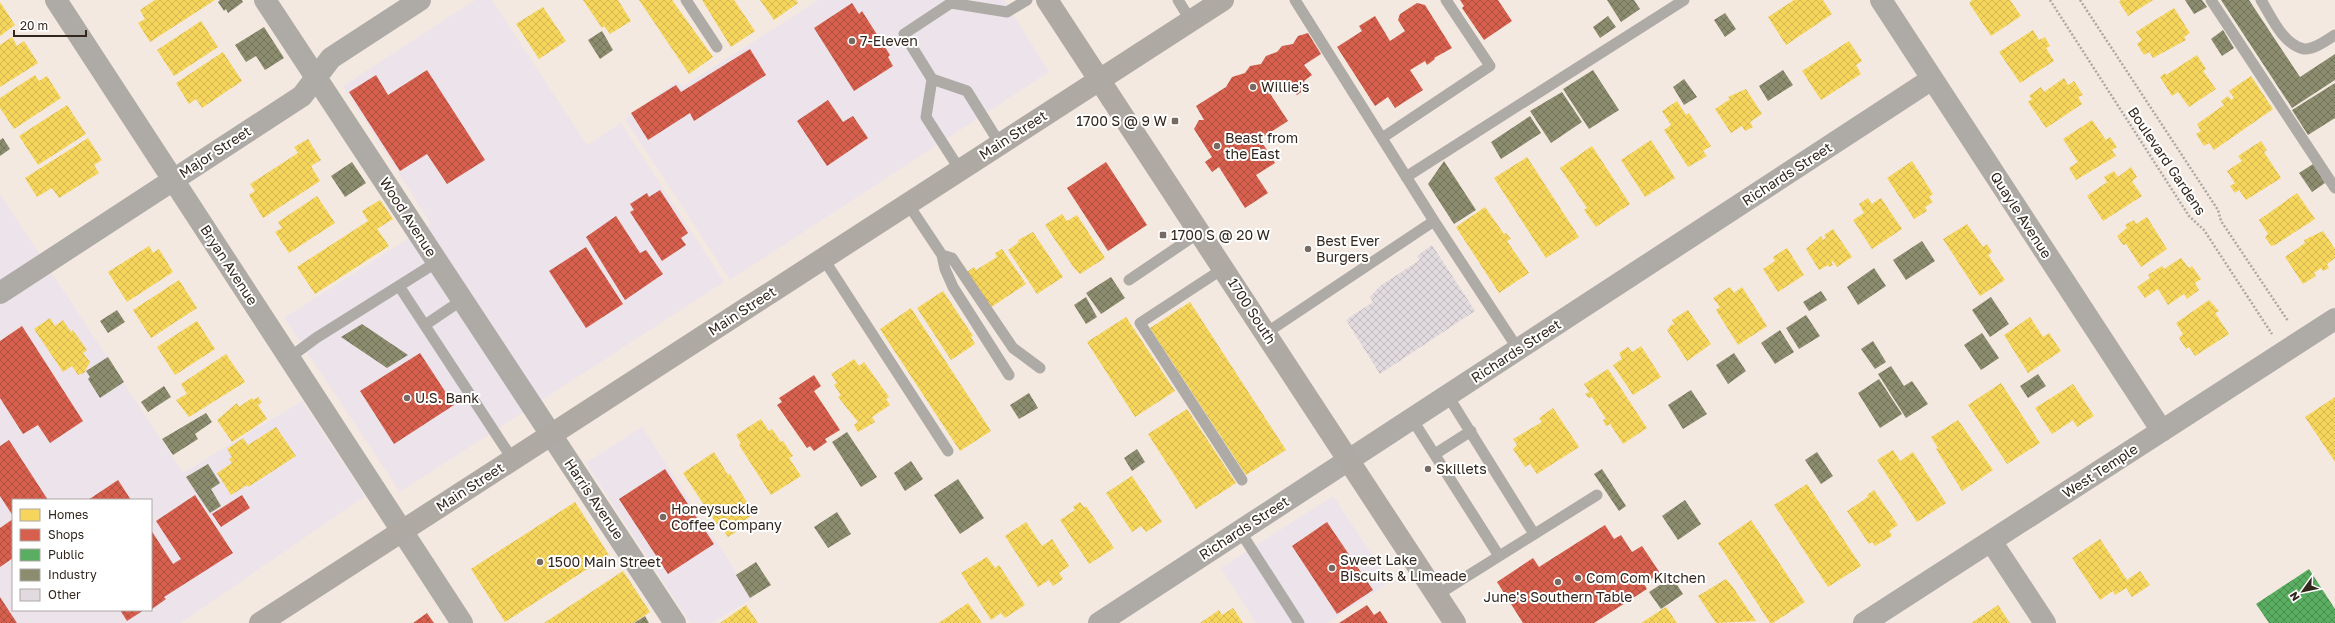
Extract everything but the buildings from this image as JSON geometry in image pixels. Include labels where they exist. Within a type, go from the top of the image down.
[{"type":"street","name":"Bryan Avenue","points":[[56,0],[462,623]]},
{"type":"street","name":"Wood Avenue","points":[[265,0],[551,435]]},
{"type":"street","name":"Major Street","points":[[0,293],[302,96],[331,58],[420,0]]},
{"type":"street","name":"1700 South","points":[[1047,0],[1224,268],[1455,623]]},
{"type":"street","name":"Main Street","points":[[260,623],[1223,0]]},
{"type":"street","name":"Quayle Avenue","points":[[1881,0],[2162,431]]},
{"type":"street","name":"Richards Street","points":[[1099,623],[1932,79]]},
{"type":"street","name":"West Temple","points":[[1864,623],[2162,431],[2291,345],[2335,319]]},
{"type":"street","name":"Harris Avenue","points":[[551,435],[675,623]]},
{"type":"street","points":[[1991,541],[2046,623]]},
{"type":"lane","points":[[686,0],[717,47]]},
{"type":"lane","points":[[1000,144],[967,91],[932,79],[904,34],[952,2],[1007,12],[1027,0]]},
{"type":"lane","points":[[1178,0],[1191,21]]},
{"type":"lane","points":[[1295,0],[1434,222],[1518,349]]},
{"type":"lane","points":[[1382,138],[1490,66],[1446,0]]},
{"type":"lane","points":[[1406,177],[1684,0]]},
{"type":"lane","points":[[2211,0],[2335,188]]},
{"type":"lane","points":[[2261,0],[2281,32],[2293,44],[2305,49],[2319,45],[2335,35]]},
{"type":"lane","points":[[932,79],[926,117],[960,170]]},
{"type":"lane","points":[[908,204],[942,255],[945,269],[953,287],[1008,376]]},
{"type":"lane","points":[[1266,333],[1434,222]]},
{"type":"lane","points":[[1129,280],[1200,232]]},
{"type":"lane","points":[[942,255],[952,258],[1013,348],[1040,368]]},
{"type":"lane","points":[[823,258],[948,451]]},
{"type":"lane","points":[[289,358],[316,338],[437,262]]},
{"type":"lane","points":[[1224,268],[1140,323],[1242,480]]},
{"type":"lane","points":[[399,286],[513,460]]},
{"type":"lane","points":[[425,325],[462,300]]},
{"type":"lane","points":[[1448,396],[1534,534]]},
{"type":"lane","points":[[1412,419],[1499,556]]},
{"type":"lane","points":[[1435,454],[1471,431]]},
{"type":"lane","points":[[1437,595],[1597,495]]},
{"type":"lane","points":[[1240,531],[1299,623]]},
{"type":"path","name":"Boulevard Gardens","points":[[2050,0],[2189,216],[2204,230],[2291,345]]},
{"type":"path","name":"Boulevard Gardens","points":[[2080,0],[2215,205],[2221,221],[2291,345]]},
{"type":"shaded area","points":[[475,0],[492,0],[587,145],[621,123],[724,282],[400,492],[284,318],[431,224],[343,86]]},
{"type":"shaded area","points":[[819,0],[1004,0],[1049,72],[730,280],[625,119],[677,81],[682,87]]},
{"type":"shaded area","points":[[0,194],[183,473],[302,401],[365,496],[181,623],[0,623]]},
{"type":"shaded area","points":[[642,427],[753,598],[712,623],[690,623],[586,463]]},
{"type":"shaded area","points":[[1333,496],[1390,582],[1327,623],[1256,623],[1221,568]]},
{"type":"place","name":"7-Eleven","points":[[852,41]]},
{"type":"place","name":"Willie's","points":[[1253,87]]},
{"type":"place","name":"1700 S @ 9 W","points":[[1175,121]]},
{"type":"place","name":"Beast from the East","points":[[1217,146]]},
{"type":"place","name":"1700 S @ 20 W","points":[[1163,235]]},
{"type":"place","name":"Best Ever Burgers","points":[[1308,249]]},
{"type":"place","name":"U.S. Bank","points":[[407,398]]},
{"type":"place","name":"Skillets","points":[[1428,469]]},
{"type":"place","name":"Honeysuckle Coffee Company","points":[[663,517]]},
{"type":"place","name":"1500 Main Street","points":[[540,562]]},
{"type":"place","name":"Sweet Lake Biscuits & Limeade","points":[[1332,568]]},
{"type":"place","name":"Com Com Kitchen","points":[[1578,578]]},
{"type":"place","name":"June's Southern Table","points":[[1558,582]]}]
